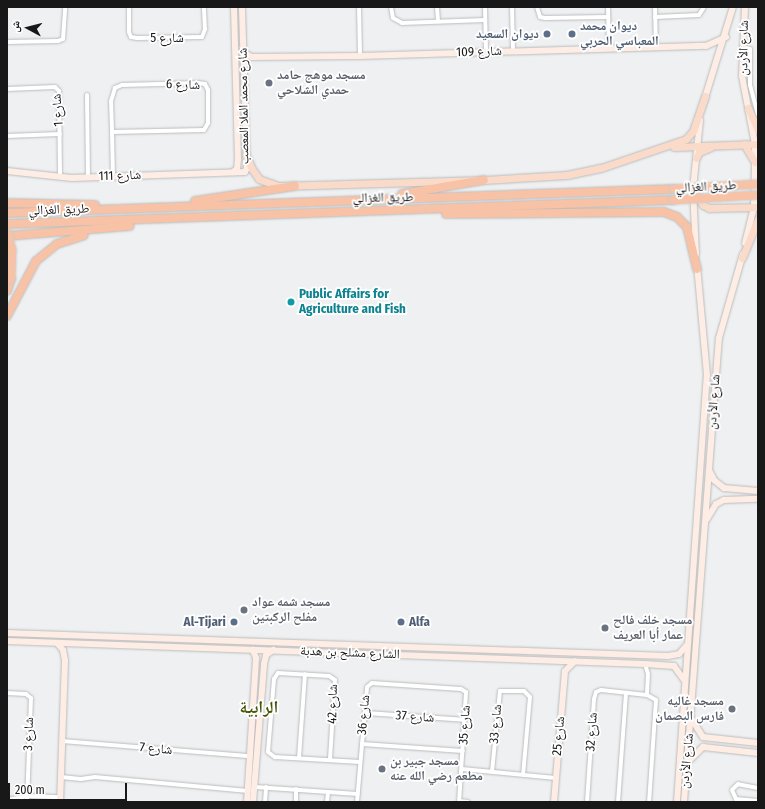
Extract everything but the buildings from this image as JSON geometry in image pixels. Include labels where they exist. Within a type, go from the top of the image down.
[{"type":"highway","points":[[388,198],[484,180]]},
{"type":"highway","name":"طريق الغزالي","points":[[7,212],[674,189],[758,184]]},
{"type":"highway","points":[[182,205],[199,199],[295,186]]},
{"type":"highway","name":"طريق الغزالي","points":[[7,224],[381,212],[674,200],[758,195]]},
{"type":"highway","points":[[7,203],[73,203],[133,208]]},
{"type":"highway","points":[[381,212],[514,215],[664,212],[677,217],[687,227],[697,269]]},
{"type":"highway","points":[[7,236],[112,228],[169,220]]},
{"type":"highway","points":[[7,316],[27,274],[47,251],[66,240],[112,228]]},
{"type":"highway","points":[[7,232],[12,250],[11,279],[7,290]]},
{"type":"main road","points":[[246,156],[252,169],[262,181],[272,185],[295,186],[484,180],[567,175],[601,168],[665,147],[690,136],[705,96]]},
{"type":"main road","points":[[748,108],[758,130]]},
{"type":"main road","points":[[744,144],[755,162]]},
{"type":"main road","points":[[665,147],[756,144]]},
{"type":"main road","points":[[696,158],[703,149],[721,145]]},
{"type":"main road","points":[[693,189],[702,205],[709,208],[756,207]]},
{"type":"main road","points":[[742,258],[758,219]]},
{"type":"street","points":[[7,42],[58,41],[63,39],[64,7]]},
{"type":"street","name":"شارع 5","points":[[129,7],[129,32],[131,37],[137,38],[202,37],[205,29],[204,7]]},
{"type":"street","name":"شارع محمد الملا المعصب","points":[[233,172],[238,166],[234,7]]},
{"type":"street","name":"شارع محمد الملا المعصب","points":[[233,172],[246,170],[242,7]]},
{"type":"street","points":[[359,7],[360,56]]},
{"type":"street","points":[[391,7],[391,15],[398,22],[485,20]]},
{"type":"street","points":[[437,7],[438,21]]},
{"type":"street","points":[[485,7],[486,51]]},
{"type":"street","points":[[512,7],[513,50]]},
{"type":"street","points":[[537,7],[540,17],[545,18],[608,17]]},
{"type":"street","points":[[608,7],[609,48]]},
{"type":"street","points":[[655,7],[656,47]]},
{"type":"street","points":[[656,17],[699,15],[704,7]]},
{"type":"street","name":"شارع الأردن","points":[[677,802],[705,402],[706,349],[697,269],[693,189],[697,145],[705,96],[726,37],[733,7]]},
{"type":"street","name":"شارع الأردن","points":[[684,802],[719,338],[756,207],[756,144],[742,76],[742,47],[745,7]]},
{"type":"street","name":"شارع 109","points":[[244,53],[252,57],[360,56],[513,50],[706,46],[726,37]]},
{"type":"street","points":[[706,46],[716,51],[718,62]]},
{"type":"street","points":[[742,47],[750,49],[750,86],[758,114]]},
{"type":"street","points":[[244,63],[252,57]]},
{"type":"street","name":"شارع 6","points":[[112,132],[204,130],[208,123],[208,90],[205,84],[198,83],[118,86],[112,92],[112,132],[113,175]]},
{"type":"street","name":"شارع 1","points":[[7,88],[57,88],[60,134],[60,176]]},
{"type":"street","points":[[87,95],[88,177]]},
{"type":"street","name":"شارع 1","points":[[7,136],[60,134]]},
{"type":"street","points":[[237,137],[246,137]]},
{"type":"street","name":"شارع 111","points":[[7,171],[88,177],[233,172]]},
{"type":"street","points":[[705,402],[709,400],[712,402],[712,424]]},
{"type":"street","points":[[709,469],[714,480],[724,488],[758,491]]},
{"type":"street","points":[[705,525],[712,509],[724,500],[758,500]]},
{"type":"street","points":[[695,547],[695,573],[698,575],[702,571]]},
{"type":"street","name":"الشارع مشلح بن هدبة","points":[[7,633],[668,656],[678,654],[688,644]]},
{"type":"street","points":[[210,648],[214,644],[212,640]]},
{"type":"street","points":[[225,640],[222,645],[225,649]]},
{"type":"street","name":"الشارع مشلح بن هدبة","points":[[7,641],[668,665]]},
{"type":"street","points":[[58,644],[65,660]]},
{"type":"street","points":[[60,800],[65,660],[68,650],[74,644]]},
{"type":"street","points":[[247,802],[256,658],[253,650]]},
{"type":"street","points":[[254,802],[264,664],[266,655],[273,650]]},
{"type":"street","points":[[490,650],[486,654],[490,659]]},
{"type":"street","points":[[668,656],[673,661],[668,665],[680,671],[685,682]]},
{"type":"street","points":[[556,661],[565,671],[574,662]]},
{"type":"street","points":[[645,664],[648,674],[647,695],[654,698],[656,705],[649,802]]},
{"type":"street","name":"شارع 25","points":[[554,802],[565,671]]},
{"type":"street","name":"شارع 42","points":[[330,759],[336,683],[332,677],[281,672],[275,675],[268,748],[275,757],[330,759],[360,762]]},
{"type":"street","points":[[299,758],[305,674]]},
{"type":"street","name":"شارع 36","points":[[357,802],[364,713],[367,687],[370,683],[461,689],[467,696]]},
{"type":"street","name":"شارع 32","points":[[587,802],[594,699],[596,692],[601,690],[647,695]]},
{"type":"street","name":"شارع 33","points":[[492,772],[500,691],[524,691],[530,697],[524,775]]},
{"type":"street","name":"شارع 3","points":[[7,693],[26,694],[31,698],[26,802],[19,799]]},
{"type":"street","points":[[618,802],[626,693]]},
{"type":"street","name":"شارع 35","points":[[459,802],[467,696]]},
{"type":"street","name":"شارع 37","points":[[364,713],[465,720]]},
{"type":"street","points":[[691,718],[703,737],[758,743]]},
{"type":"street","points":[[252,722],[256,720],[259,723]]},
{"type":"street","name":"شارع 7","points":[[62,741],[250,756]]},
{"type":"street","points":[[362,744],[463,751]]},
{"type":"street","points":[[687,763],[702,747],[758,752]]},
{"type":"street","points":[[462,769],[556,778]]},
{"type":"street","points":[[61,777],[81,779],[95,777],[248,791]]},
{"type":"street","points":[[758,788],[738,784],[732,790],[736,799],[758,801]]},
{"type":"street","points":[[255,787],[358,794]]},
{"type":"street","points":[[265,802],[266,787]]},
{"type":"street","points":[[296,790],[296,802]]},
{"type":"street","points":[[327,802],[328,792]]},
{"type":"street","name":"شارع 3","points":[[7,800],[19,799],[27,796],[60,800]]},
{"type":"street","points":[[459,802],[468,802]]},
{"type":"place","name":"ديوان السعيد","points":[[547,34]]},
{"type":"place","name":"ديوان محمد المعباسي الحربي","points":[[572,34]]},
{"type":"place","name":"مسجد موهج حامد حمدي الشلاحي","points":[[269,83]]},
{"type":"place","name":"Public Affairs for Agriculture and Fish","points":[[291,302]]},
{"type":"place","name":"مسجد شمه عواد مفلح الركبتين","points":[[244,610]]},
{"type":"place","name":"Al-Tijari","points":[[234,622]]},
{"type":"place","name":"Alfa","points":[[401,622]]},
{"type":"place","name":"مسجد خلف فالح عمار أبا العريف","points":[[605,628]]},
{"type":"place","name":"مسجد غاليه فارس البصمان","points":[[732,709]]},
{"type":"place","name":"مسجد جبير بن مطعم رضي الله عنه","points":[[382,769]]},
{"type":"district","name":"الرابية","points":[[259,708]]}]
